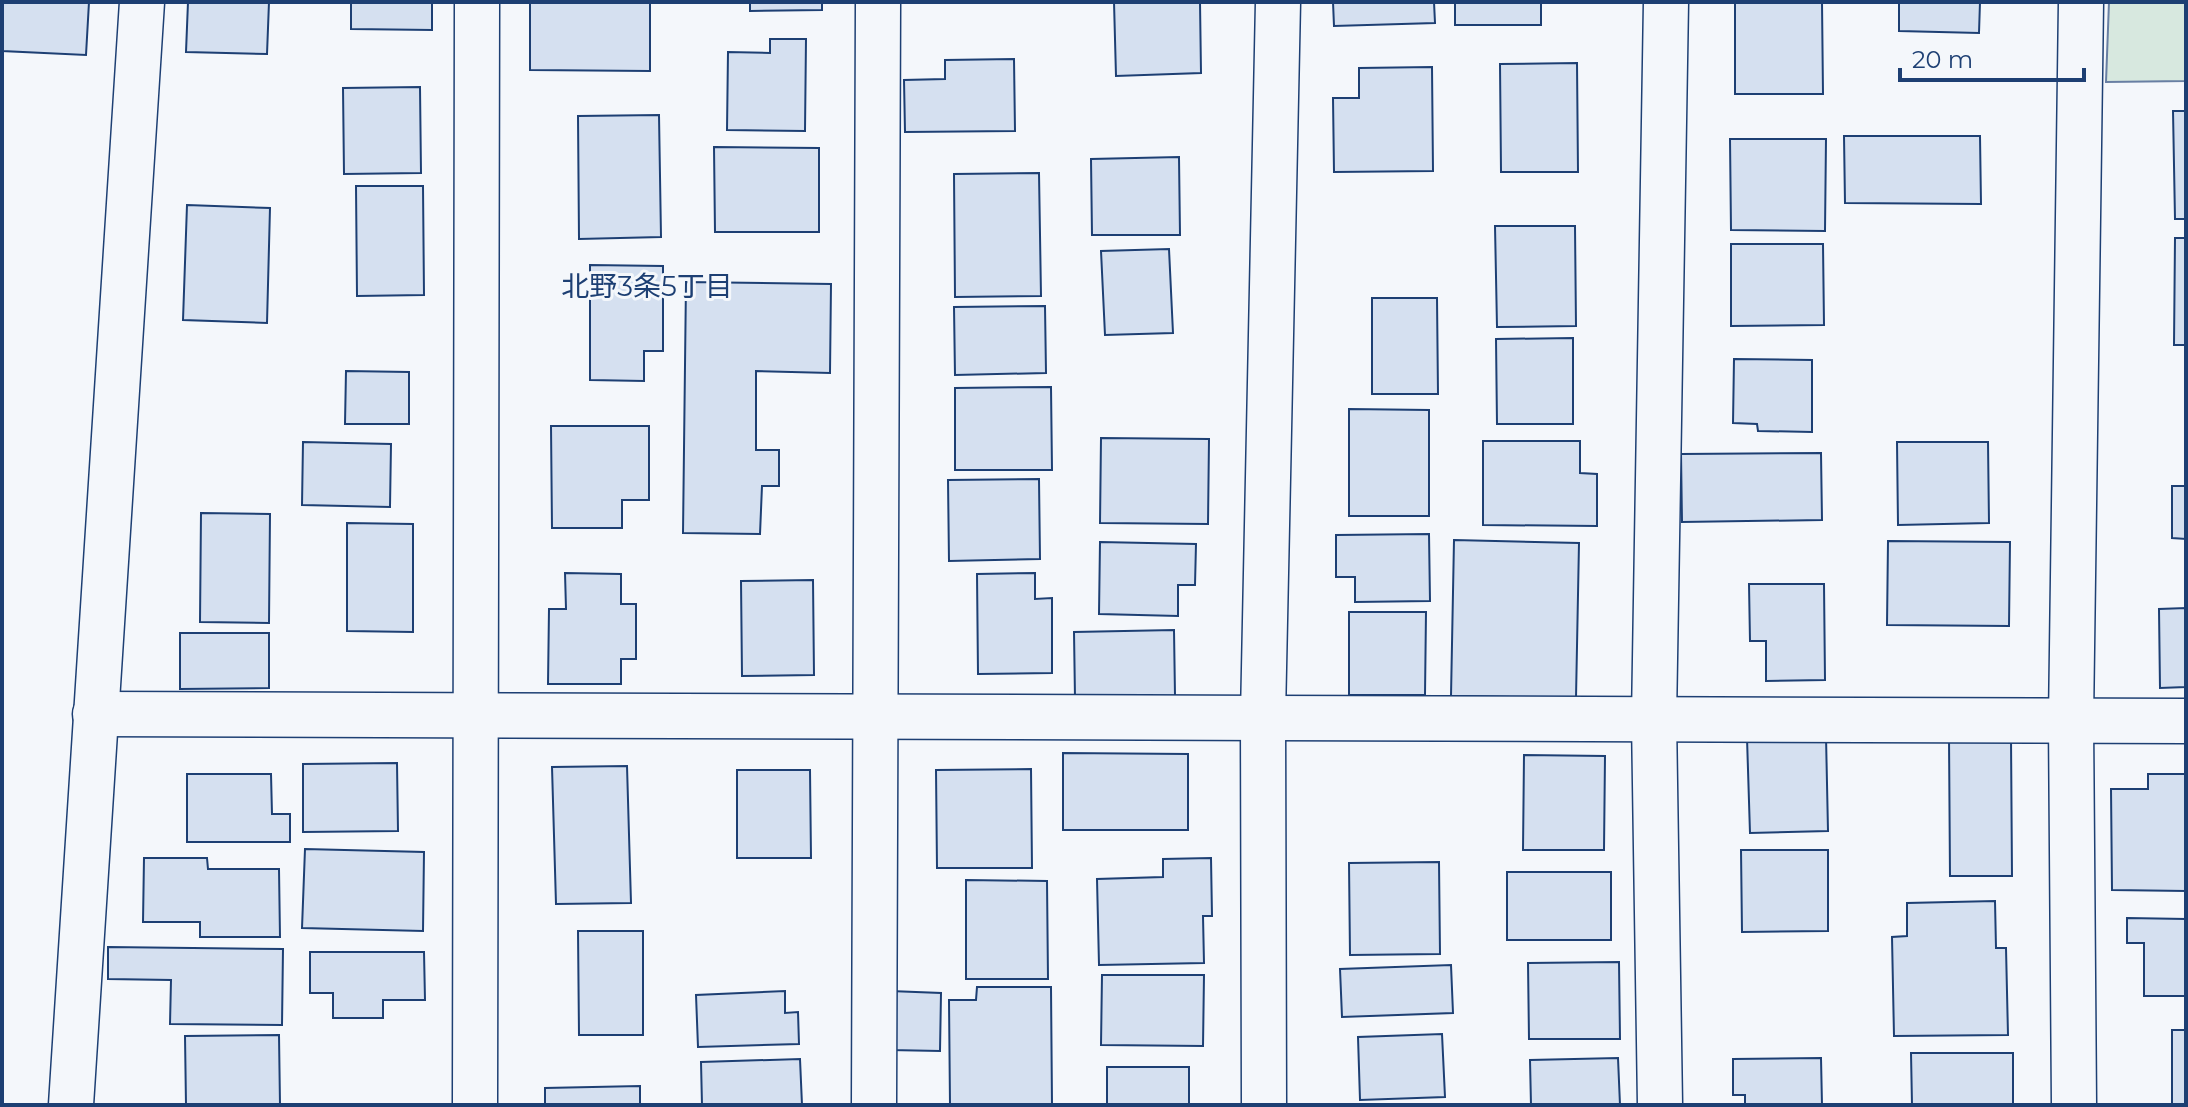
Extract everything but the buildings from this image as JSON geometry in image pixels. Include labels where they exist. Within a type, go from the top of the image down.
[{"type":"street","points":[[71,1105],[142,2]]},
{"type":"street","points":[[475,1105],[477,2]]},
{"type":"street","points":[[874,1105],[878,2]]},
{"type":"street","points":[[1264,1105],[1263,716],[1278,2]]},
{"type":"street","points":[[1660,1105],[1654,719],[1666,2]]},
{"type":"street","points":[[2074,1105],[2071,721],[2081,2]]},
{"type":"street","points":[[95,714],[2186,721]]},
{"type":"shaded area","points":[[2109,2],[2186,2],[2186,81],[2106,82]]},
{"type":"district","name":"北野3条5丁目","points":[[647,286]]}]
